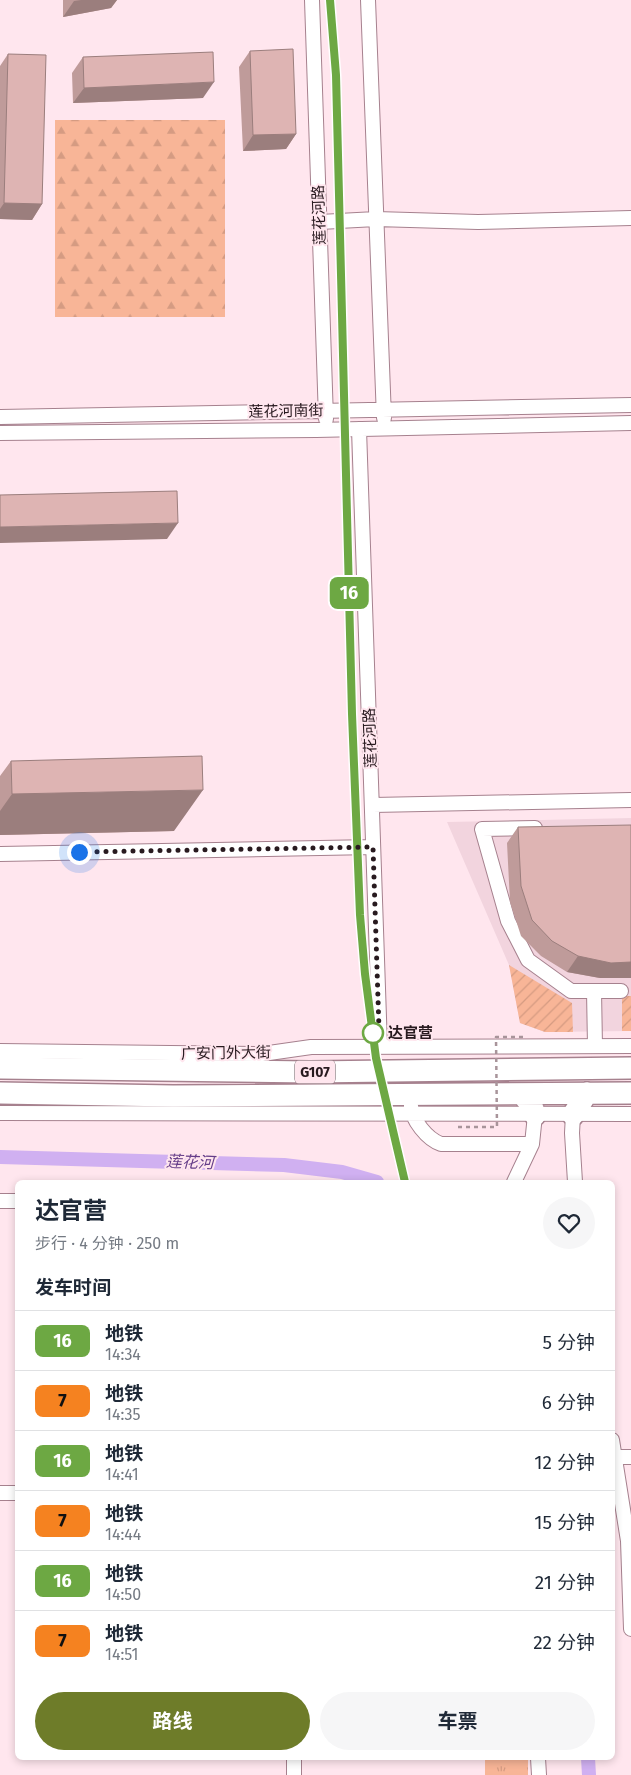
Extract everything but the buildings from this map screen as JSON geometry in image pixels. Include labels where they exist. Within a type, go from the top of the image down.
[{"type":"highway","name":"广安门外大街","points":[[0,1068],[310,1072],[631,1068]]},
{"type":"highway","name":"G107","points":[[0,1093],[173,1096],[411,1104],[522,1094],[631,1093]]},
{"type":"highway","points":[[573,1115],[587,1093]]},
{"type":"highway","points":[[522,1094],[532,1106],[535,1115]]},
{"type":"street","name":"莲花河路","points":[[312,0],[327,430]]},
{"type":"street","points":[[368,0],[385,429]]},
{"type":"street","points":[[320,222],[376,219],[478,222],[631,218]]},
{"type":"street","name":"莲花河南街","points":[[0,417],[631,405]]},
{"type":"street","name":"莲花河南街","points":[[0,433],[327,430],[631,423]]},
{"type":"street","name":"莲花河路","points":[[359,429],[380,1047]]},
{"type":"street","points":[[373,805],[631,800]]},
{"type":"street","points":[[552,828],[482,829],[508,921],[528,960],[571,991],[621,991]]},
{"type":"street","points":[[0,854],[373,847]]},
{"type":"street","points":[[594,991],[595,1046]]},
{"type":"street","name":"广安门外大街","points":[[0,1051],[262,1054],[311,1047],[631,1046]]},
{"type":"street","points":[[0,1113],[411,1104],[535,1115],[631,1114]]},
{"type":"street","points":[[411,1104],[427,1136],[432,1141],[441,1144],[532,1144]]},
{"type":"street","points":[[515,1180],[532,1144],[535,1115]]},
{"type":"street","points":[[573,1115],[574,1180]]},
{"type":"street","points":[[0,1201],[15,1202]]},
{"type":"street","points":[[615,1453],[628,1541],[631,1629]]},
{"type":"street","points":[[616,1457],[631,1457]]},
{"type":"street","points":[[0,1493],[15,1493]]},
{"type":"street","points":[[294,1760],[294,1775]]},
{"type":"street","points":[[538,1760],[539,1775]]},
{"type":"path","points":[[458,1127],[497,1127],[496,1037],[525,1037]]},
{"type":"shaded area","points":[[631,818],[631,1031],[545,1032],[520,1023],[509,965],[447,822]]},
{"type":"green space","points":[[55,120],[225,120],[225,317],[55,317]]},
{"type":"green space","points":[[509,965],[572,1003],[573,1032],[545,1032],[520,1023]]},
{"type":"green space","points":[[622,996],[631,996],[631,1031],[622,1031]]},
{"type":"green space","points":[[485,1760],[528,1760],[528,1775],[485,1775]]},
{"type":"waterway","name":"莲花河","points":[[0,1157],[284,1165],[342,1172],[370,1180]]},
{"type":"waterway","name":"莲花河","points":[[588,1760],[589,1775]]},
{"type":"metro line","name":"16","points":[[330,0],[336,75],[352,714],[360,915],[365,974],[376,1058],[405,1180]]},
{"type":"place","name":"达官营","points":[[373,1033]]},
{"type":"route","points":[[79,852],[373,847],[379,1029],[373,1033]]}]
